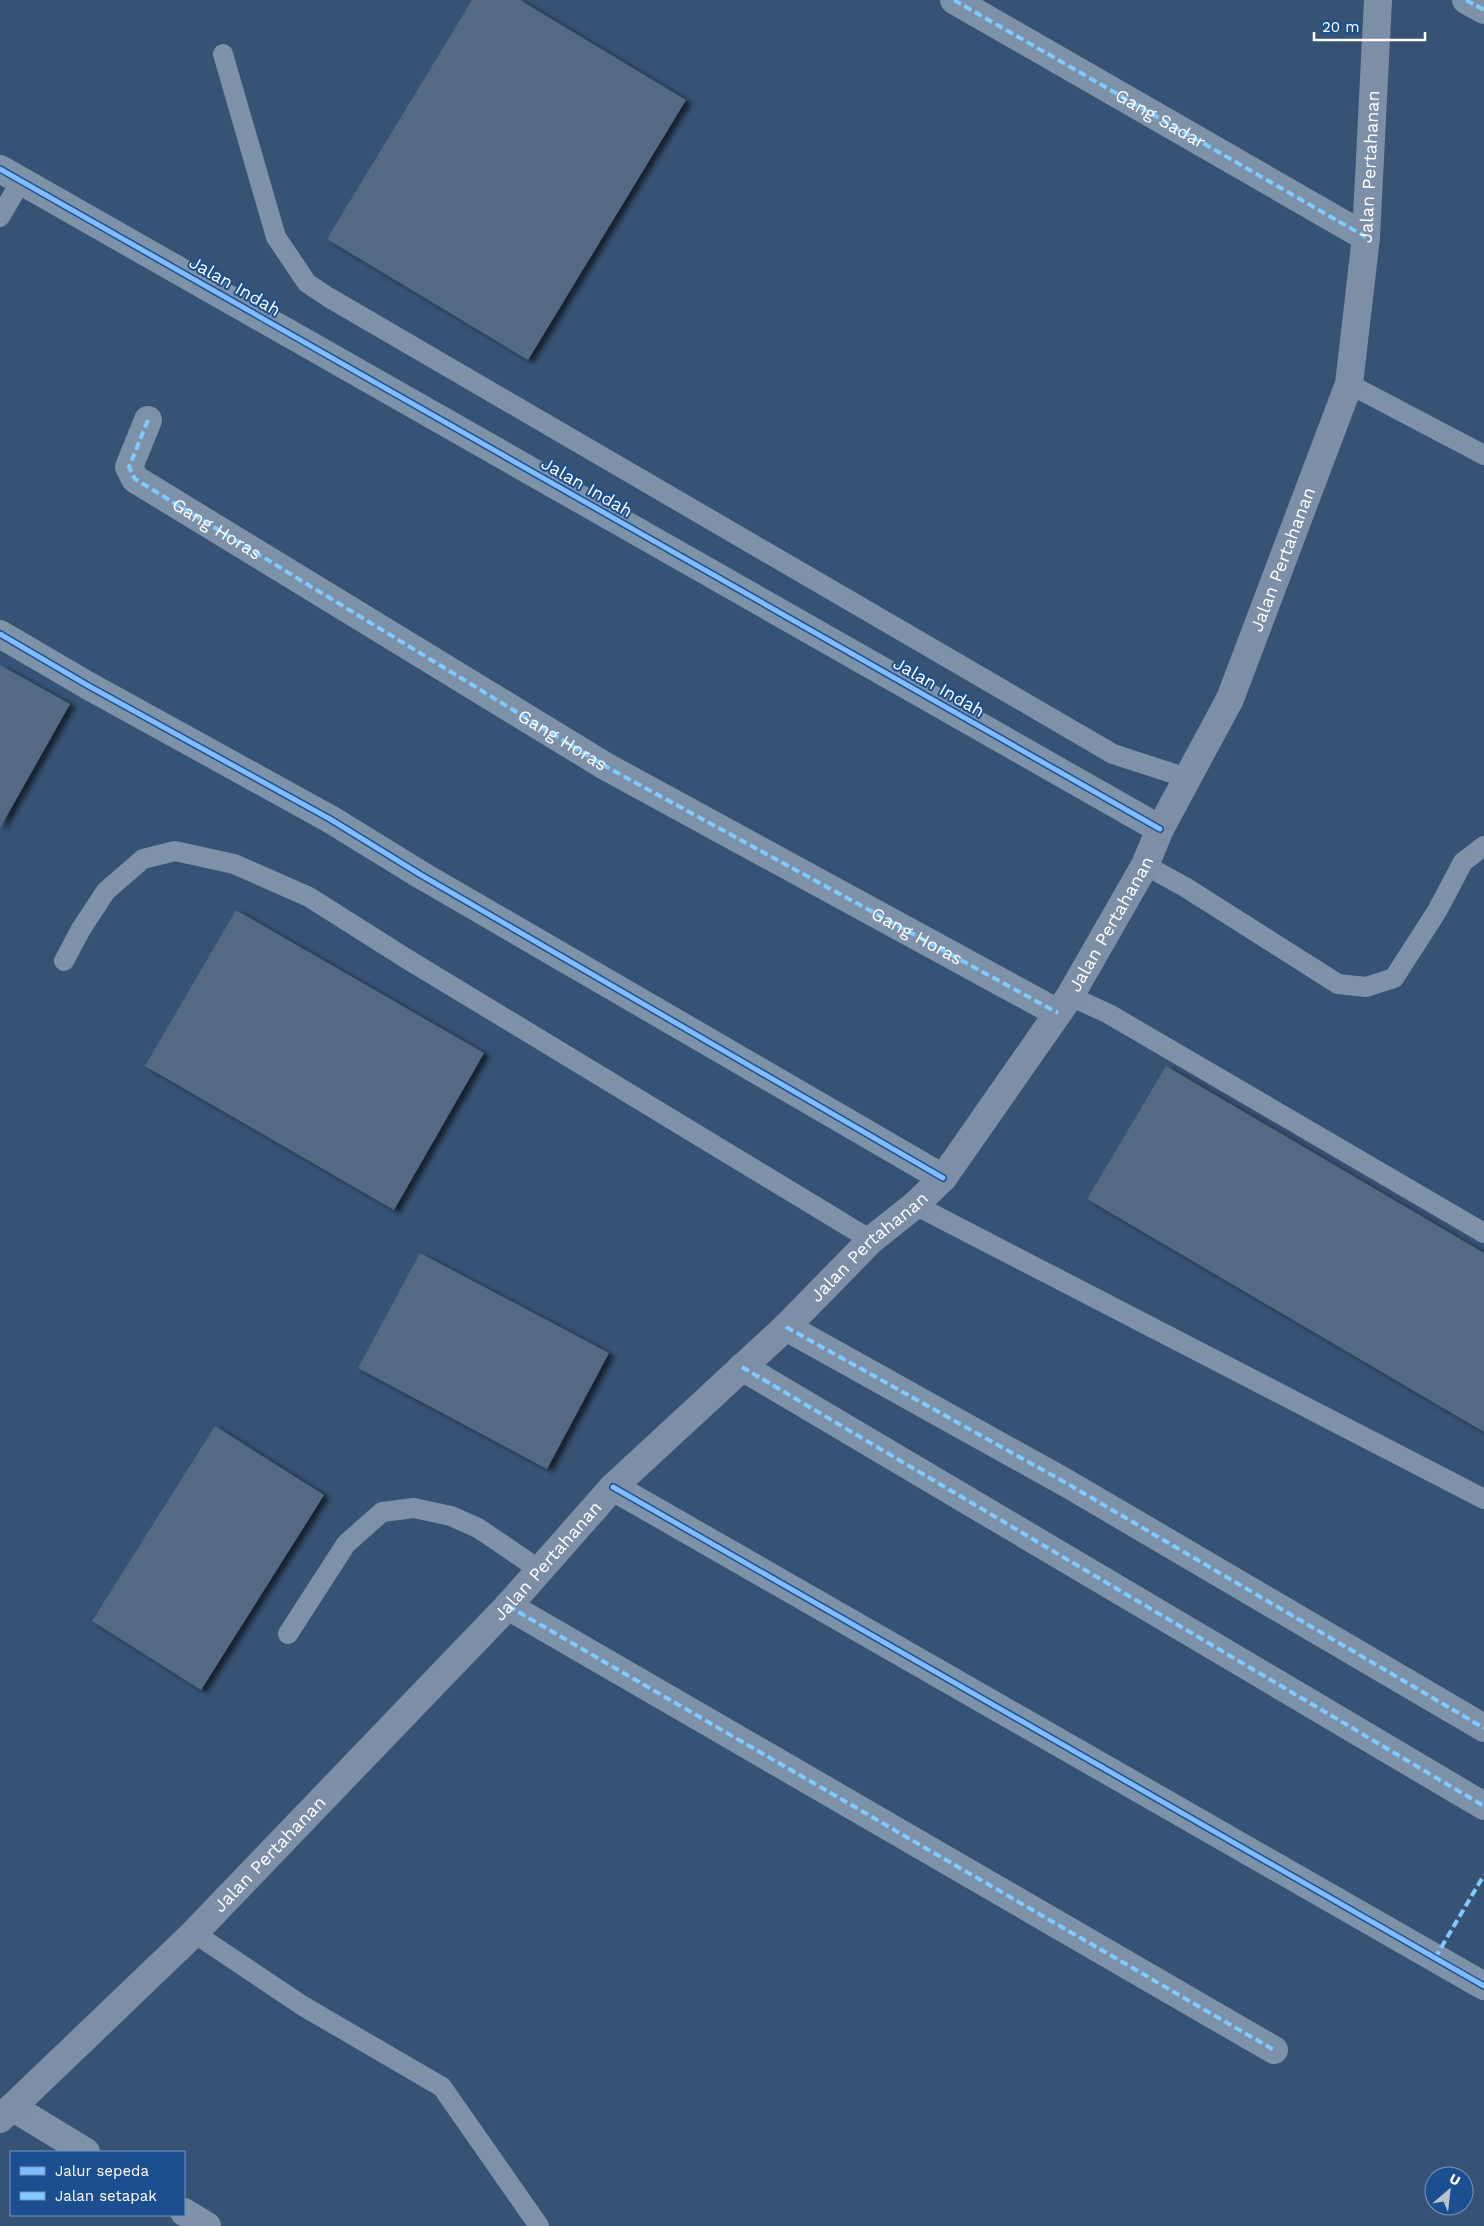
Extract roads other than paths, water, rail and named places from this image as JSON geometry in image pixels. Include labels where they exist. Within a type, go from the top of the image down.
[{"type":"main road","name":"Jalan Pertahanan","points":[[6,2113],[194,1933],[508,1606],[613,1487],[786,1327],[871,1240],[915,1205],[943,1178],[1064,1005],[1145,865],[1160,829],[1230,699],[1349,384],[1366,237],[1378,0]]},
{"type":"street","name":"Gang Sadar","points":[[954,0],[1366,237]]},
{"type":"street","points":[[1466,0],[1484,10]]},
{"type":"street","name":"Jalan Indah","points":[[11,175],[1160,829]]},
{"type":"street","name":"Gang Horas","points":[[148,420],[129,467],[136,479],[605,766],[1064,1005]]},
{"type":"street","points":[[0,634],[95,690],[330,819],[421,875],[943,1178]]},
{"type":"street","points":[[786,1327],[1068,1484],[1484,1728]]},
{"type":"street","points":[[742,1367],[1484,1806]]},
{"type":"street","points":[[613,1487],[1484,1986]]},
{"type":"street","points":[[508,1606],[1274,2050]]},
{"type":"street","points":[[6,2113],[84,2151]]},
{"type":"street","points":[[185,2213],[207,2226]]},
{"type":"lane","points":[[223,54],[276,237],[307,283],[1113,754],[1187,778]]},
{"type":"lane","points":[[0,217],[11,175]]},
{"type":"lane","points":[[1349,384],[1484,455]]},
{"type":"lane","points":[[1145,865],[1184,887],[1338,984],[1366,988],[1394,978],[1437,911],[1463,862],[1484,846]]},
{"type":"lane","points":[[64,961],[80,929],[106,891],[143,858],[175,851],[234,864],[309,897],[407,959],[871,1240]]},
{"type":"lane","points":[[1064,1005],[1109,1014],[1484,1233]]},
{"type":"lane","points":[[915,1205],[1484,1499]]},
{"type":"lane","points":[[288,1634],[346,1544],[382,1512],[414,1508],[451,1516],[478,1528],[540,1570]]},
{"type":"lane","points":[[194,1933],[303,2006],[442,2087],[539,2226]]}]
